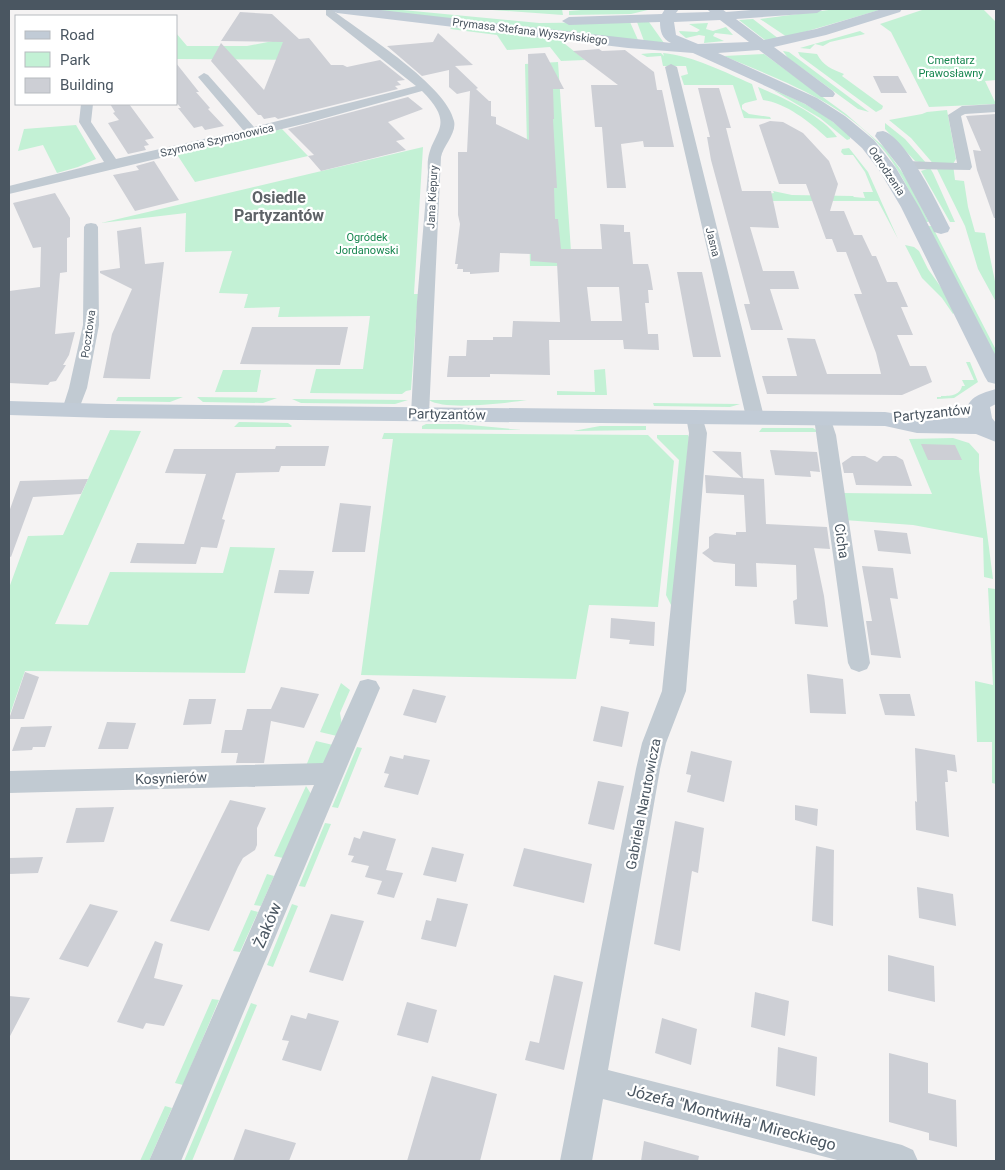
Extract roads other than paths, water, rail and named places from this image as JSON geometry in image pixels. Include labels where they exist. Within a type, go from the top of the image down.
[{"type":"main road","name":"Prymasa Stefana Wyszyńskiego","points":[[336,9],[642,45],[694,49]]},
{"type":"main road","name":"Prymasa Stefana Wyszyńskiego","points":[[414,9],[546,21],[719,12]]},
{"type":"main road","points":[[719,12],[817,9]]},
{"type":"main road","points":[[670,14],[668,35],[694,49],[760,45],[821,32],[895,9]]},
{"type":"main road","name":"Odrodzenia","points":[[719,12],[760,45],[876,131],[895,149],[908,165],[924,193],[974,292]]},
{"type":"main road","name":"Odrodzenia","points":[[694,49],[768,80],[811,101],[839,119],[868,144],[887,168],[910,207],[992,394],[980,419],[994,433]]},
{"type":"main road","name":"Partyzantów","points":[[885,419],[914,412],[966,412],[992,394]]},
{"type":"main road","name":"Partyzantów","points":[[9,408],[885,419],[917,426],[977,426],[994,433]]},
{"type":"street","name":"Jana Kiepury","points":[[330,9],[330,13],[424,86],[443,106],[448,121],[447,130],[437,148],[434,159],[435,172],[425,302],[420,414]]},
{"type":"street","name":"Jasna","points":[[670,66],[755,417]]},
{"type":"street","points":[[204,77],[251,132]]},
{"type":"street","name":"Szymona Szymonowica","points":[[9,190],[303,120],[424,86]]},
{"type":"street","points":[[87,105],[85,122],[112,164]]},
{"type":"street","points":[[908,165],[965,167],[954,116],[959,111],[996,108]]},
{"type":"street","name":"Pocztowa","points":[[71,410],[78,388],[91,325],[91,227]]},
{"type":"street","name":"Gabriela Narutowicza","points":[[576,1161],[648,769],[656,738],[674,691],[698,433],[695,417]]},
{"type":"street","name":"Cicha","points":[[823,418],[828,435],[858,663]]},
{"type":"street","name":"Żaków","points":[[164,1161],[368,688]]},
{"type":"street","name":"Kosynierów","points":[[9,782],[332,774]]},
{"type":"street","name":"Józefa \"Montwiłła\" Mireckiego","points":[[591,1081],[902,1161]]},
{"type":"district","name":"Osiedle Partyzantów","points":[[279,206]]},
{"type":"park label","name":"Cmentarz Prawosławny","points":[[951,66]]},
{"type":"park label","name":"Ogródek Jordanowski","points":[[367,243]]}]
